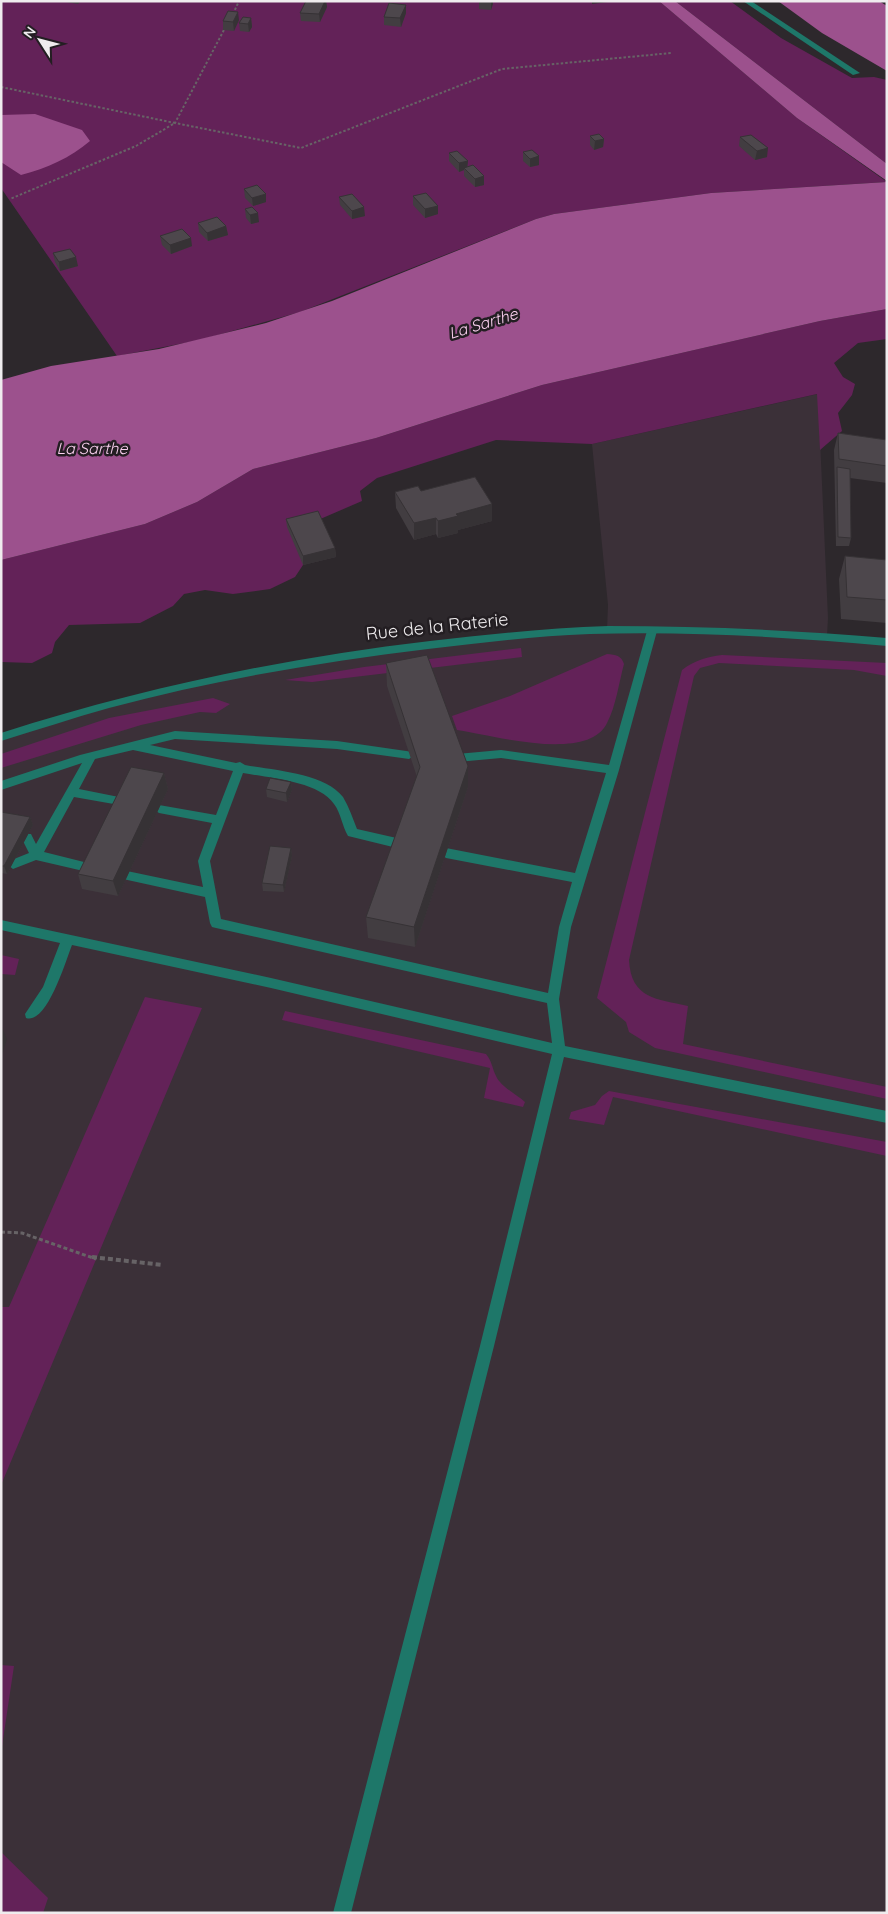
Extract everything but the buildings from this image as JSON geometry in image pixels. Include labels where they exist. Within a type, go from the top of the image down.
[{"type":"street","points":[[746,1],[856,73]]},
{"type":"street","name":"Rue de la Raterie","points":[[1,737],[133,698],[230,676],[353,653],[546,633],[684,630],[766,633],[887,642]]},
{"type":"street","points":[[342,1913],[482,1364],[559,1050],[553,999],[565,927],[613,770],[652,631]]},
{"type":"street","points":[[1,786],[90,757],[175,736],[337,745],[410,755]]},
{"type":"street","points":[[133,746],[240,766],[310,782],[326,788],[338,797],[352,833],[401,844]]},
{"type":"street","points":[[457,758],[501,754],[613,770]]},
{"type":"street","points":[[36,855],[90,757]]},
{"type":"street","points":[[240,766],[204,861],[216,923],[553,999]]},
{"type":"street","points":[[71,792],[125,802]]},
{"type":"street","points":[[159,809],[219,820]]},
{"type":"street","points":[[27,837],[36,855]]},
{"type":"street","points":[[446,853],[579,879]]},
{"type":"street","points":[[13,864],[36,855],[92,868]]},
{"type":"street","points":[[127,876],[210,893]]},
{"type":"street","points":[[1,925],[271,983],[559,1050],[887,1117]]},
{"type":"street","points":[[32,1014],[40,1006],[47,993],[68,939]]},
{"type":"path","points":[[10,199],[136,146],[175,123],[239,1]]},
{"type":"path","points":[[1,87],[301,148],[502,68],[671,54]]},
{"type":"path","points":[[1,1232],[22,1233],[97,1259],[163,1264]]},
{"type":"shaded area","points":[[1,1],[659,1],[797,118],[887,182],[711,193],[554,214],[536,219],[300,312],[200,340],[117,356],[1,188]]},
{"type":"shaded area","points":[[675,1],[730,1],[781,38],[852,78],[874,77],[887,80],[887,164]]},
{"type":"shaded area","points":[[887,309],[887,339],[858,343],[834,363],[843,377],[855,384],[852,395],[838,413],[842,431],[820,450],[817,394],[592,444],[496,440],[377,478],[360,491],[362,501],[318,520],[303,565],[295,577],[270,589],[233,594],[205,590],[184,594],[173,606],[140,623],[69,625],[55,642],[52,653],[32,663],[1,662],[1,560],[145,524],[197,502],[253,469],[376,438],[542,385],[820,321]]},
{"type":"shaded area","points":[[818,394],[828,618],[827,636],[887,642],[887,1913],[1,1913],[1,737],[133,698],[353,653],[607,630],[608,605],[592,444]]},
{"type":"shaded area","points":[[521,648],[522,657],[312,682],[285,680],[364,667]]},
{"type":"shaded area","points":[[607,654],[618,656],[624,664],[610,716],[597,735],[580,742],[560,744],[515,741],[457,730],[452,716],[510,696]]},
{"type":"shaded area","points":[[722,655],[887,663],[887,676],[854,670],[719,663],[700,668],[694,676],[629,960],[631,973],[640,990],[648,995],[656,999],[688,1006],[683,1044],[887,1087],[887,1099],[655,1048],[629,1032],[626,1022],[597,998],[682,670],[701,660]]},
{"type":"shaded area","points":[[213,698],[230,704],[216,713],[200,712],[141,725],[1,768],[1,754],[109,718]]},
{"type":"shaded area","points":[[1,955],[19,959],[15,975],[1,974]]},
{"type":"shaded area","points":[[145,997],[202,1008],[1,1485],[1,1307],[9,1307]]},
{"type":"shaded area","points":[[285,1011],[486,1054],[490,1059],[498,1080],[525,1102],[523,1107],[484,1098],[490,1068],[282,1020]]},
{"type":"shaded area","points":[[609,1091],[887,1142],[887,1156],[613,1097],[604,1125],[569,1119],[571,1112],[595,1105]]},
{"type":"shaded area","points":[[1,1665],[14,1666],[1,1753]]},
{"type":"shaded area","points":[[1,1852],[48,1898],[43,1913],[1,1913]]},
{"type":"water","points":[[659,1],[675,1],[887,164],[887,181],[797,118]]},
{"type":"water","points":[[778,1],[879,1],[887,6],[887,71],[822,33]]},
{"type":"water","points":[[35,114],[82,130],[90,141],[58,162],[21,175],[1,162],[1,115]]},
{"type":"water","name":"La Sarthe","points":[[887,182],[887,309],[820,321],[542,385],[376,438],[253,469],[197,502],[145,524],[1,560],[1,380],[51,366],[159,349],[266,323],[332,301],[536,219],[554,214],[711,193]]}]
